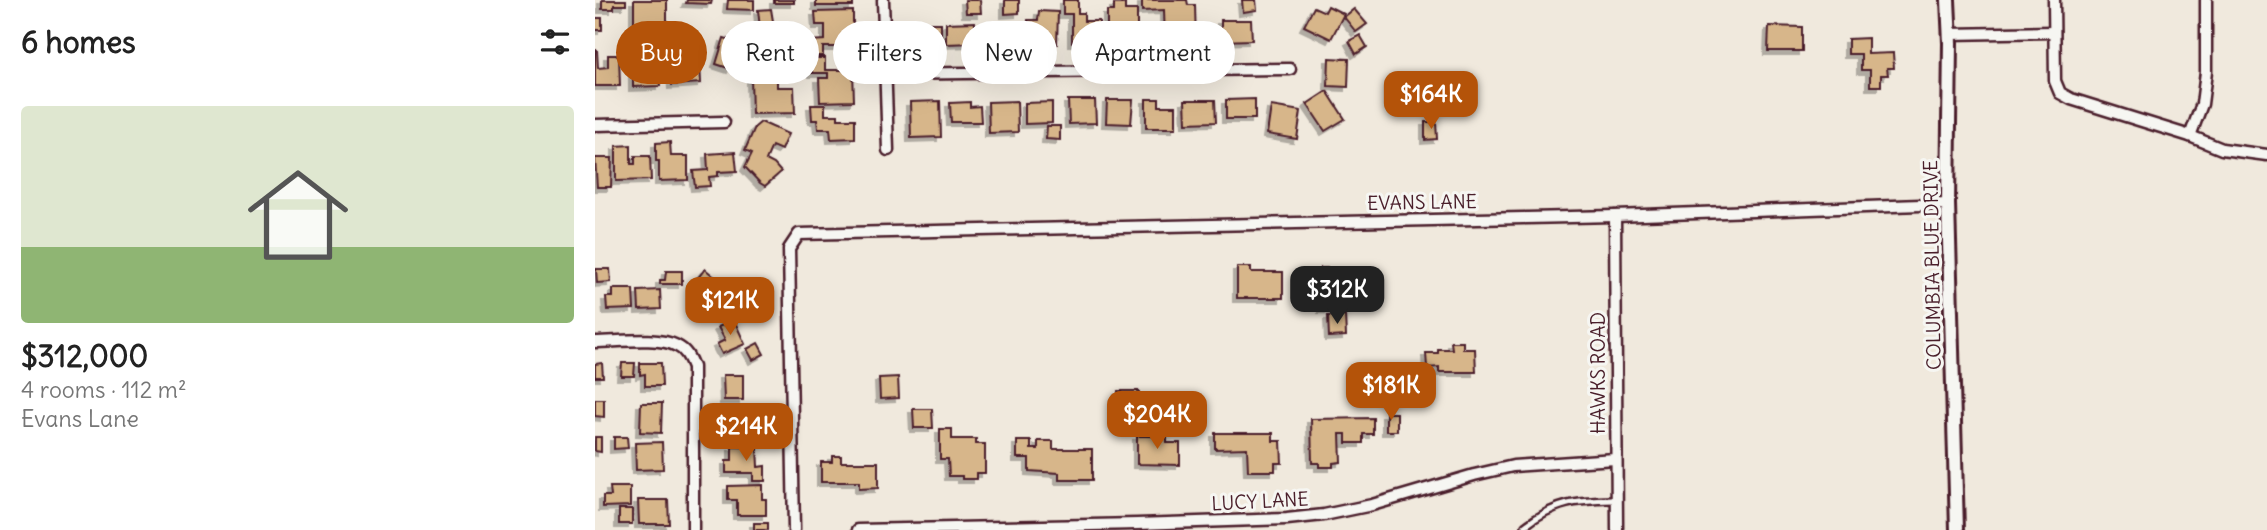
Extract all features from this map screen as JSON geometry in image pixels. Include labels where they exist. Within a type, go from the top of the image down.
[{"type":"street","points":[[883,0],[884,21]]},
{"type":"street","name":"COLUMBIA BLUE DRIVE","points":[[1948,0],[1948,204],[1957,530]]},
{"type":"street","points":[[2054,0],[2055,81],[2060,93],[2222,149],[2267,155]]},
{"type":"street","points":[[2190,136],[2203,104],[2206,0]]},
{"type":"street","points":[[1949,34],[2054,32]]},
{"type":"street","points":[[947,73],[1290,69]]},
{"type":"street","points":[[885,84],[888,150]]},
{"type":"street","points":[[595,125],[723,122]]},
{"type":"street","name":"EVANS LANE","points":[[794,530],[789,249],[799,234],[1615,216],[1948,204]]},
{"type":"street","name":"HAWKS ROAD","points":[[1615,216],[1617,530]]},
{"type":"street","points":[[595,342],[661,341],[678,346],[689,356],[693,367],[693,530]]},
{"type":"street","name":"LUCY LANE","points":[[858,530],[1312,516],[1372,505],[1513,466],[1615,459]]},
{"type":"lane","points":[[1525,530],[1525,526],[1555,506],[1584,501],[1616,500]]},
{"type":"building","points":[[602,0],[626,0],[626,5],[602,9]]},
{"type":"building","points":[[634,0],[667,0],[667,21],[634,21]]},
{"type":"building","points":[[687,0],[712,0],[711,4],[686,3]]},
{"type":"building","points":[[728,0],[754,0],[754,10],[727,9]]},
{"type":"building","points":[[774,0],[794,0],[794,3],[774,3]]},
{"type":"building","points":[[816,0],[853,0],[853,6],[816,6]]},
{"type":"building","points":[[965,0],[980,0],[981,13],[966,13]]},
{"type":"building","points":[[1005,0],[1019,0],[1019,13],[1005,14]]},
{"type":"building","points":[[1063,0],[1078,0],[1078,13],[1084,13],[1084,21],[1072,21],[1072,14],[1063,14]]},
{"type":"building","points":[[1142,0],[1187,0],[1188,5],[1195,5],[1195,21],[1164,21],[1164,10],[1142,11]]},
{"type":"building","points":[[1242,0],[1256,0],[1257,10],[1243,12]]},
{"type":"building","points":[[1114,4],[1125,4],[1125,10],[1137,10],[1137,21],[1107,21],[1107,11],[1114,11]]},
{"type":"building","points":[[1328,6],[1344,14],[1331,39],[1304,26],[1314,7],[1325,12]]},
{"type":"building","points":[[771,9],[773,21],[759,21],[758,10]]},
{"type":"building","points":[[1354,9],[1367,24],[1356,32],[1344,17]]},
{"type":"building","points":[[853,11],[853,21],[833,21],[833,47],[823,47],[823,56],[819,56],[819,40],[825,40],[825,25],[819,25],[819,21],[816,21],[815,12]]},
{"type":"building","points":[[1039,11],[1058,12],[1057,44],[1057,21],[1028,21],[1038,20]]},
{"type":"building","points":[[595,18],[602,18],[602,30],[595,30]]},
{"type":"building","points":[[1251,20],[1252,40],[1235,41],[1235,21],[1221,21]]},
{"type":"building","points":[[961,22],[961,43],[947,44],[947,23]]},
{"type":"building","points":[[1769,26],[1802,27],[1802,51],[1768,51]]},
{"type":"building","points":[[1360,35],[1367,47],[1356,54],[1349,41]]},
{"type":"building","points":[[1868,38],[1868,54],[1893,53],[1894,68],[1887,68],[1888,75],[1881,75],[1881,86],[1870,86],[1870,70],[1861,70],[1861,54],[1848,54],[1848,39]]},
{"type":"building","points":[[721,48],[721,66],[716,64]]},
{"type":"building","points":[[595,50],[598,68],[608,67],[608,55],[616,55],[616,84],[620,86],[595,86]]},
{"type":"building","points":[[819,58],[825,58],[825,70],[833,70],[833,84],[853,84],[854,101],[820,102],[819,78],[828,78],[828,73],[819,73]]},
{"type":"building","points":[[1329,58],[1349,59],[1348,87],[1328,86]]},
{"type":"building","points":[[633,84],[660,84],[660,86],[633,87]]},
{"type":"building","points":[[751,84],[794,87],[795,113],[752,114]]},
{"type":"building","points":[[1327,91],[1345,119],[1325,131],[1307,104]]},
{"type":"building","points":[[1146,99],[1159,99],[1159,106],[1176,106],[1176,128],[1146,128]]},
{"type":"building","points":[[1255,99],[1255,119],[1226,119],[1226,100]]},
{"type":"building","points":[[1068,100],[1095,100],[1096,123],[1069,124]]},
{"type":"building","points":[[1107,100],[1133,100],[1131,124],[1106,123]]},
{"type":"building","points":[[1185,100],[1215,100],[1216,122],[1186,123]]},
{"type":"building","points":[[940,101],[941,137],[911,138],[910,102]]},
{"type":"building","points":[[1017,101],[1018,132],[989,133],[988,102]]},
{"type":"building","points":[[970,102],[970,107],[980,106],[981,122],[951,122],[950,103]]},
{"type":"building","points":[[1052,102],[1052,123],[1025,124],[1025,103]]},
{"type":"building","points":[[811,105],[825,105],[825,115],[838,115],[838,119],[855,119],[855,138],[831,139],[830,129],[818,129],[817,120],[812,120]]},
{"type":"building","points":[[1271,106],[1301,111],[1297,139],[1267,134]]},
{"type":"building","points":[[761,122],[788,134],[781,150],[772,146],[766,160],[781,172],[765,186],[745,167],[752,153],[745,150],[755,127]]},
{"type":"building","points":[[1425,122],[1436,122],[1437,139],[1425,140]]},
{"type":"building","points":[[1047,126],[1060,126],[1060,140],[1046,139]]},
{"type":"building","points":[[670,142],[671,156],[688,156],[688,180],[659,181],[656,143]]},
{"type":"building","points":[[631,145],[631,164],[635,164],[635,156],[650,156],[651,180],[616,181],[616,146]]},
{"type":"building","points":[[735,152],[737,171],[718,172],[718,176],[709,177],[710,186],[695,187],[693,171],[708,170],[707,154]]},
{"type":"building","points":[[595,158],[612,158],[611,187],[597,187]]},
{"type":"building","points":[[1237,267],[1251,267],[1251,272],[1283,272],[1283,298],[1237,298]]},
{"type":"building","points":[[1321,268],[1337,268],[1338,281],[1343,281],[1344,309],[1322,309],[1322,286],[1300,286],[1300,271],[1321,271]]},
{"type":"building","points":[[596,269],[610,269],[611,282],[597,283]]},
{"type":"building","points":[[705,269],[716,278],[707,288],[697,279]]},
{"type":"building","points":[[666,271],[682,271],[682,284],[660,284],[660,280],[665,280]]},
{"type":"building","points":[[613,289],[633,289],[634,309],[607,310],[606,297],[613,297]]},
{"type":"building","points":[[660,290],[661,309],[639,310],[638,291]]},
{"type":"building","points":[[1345,315],[1346,336],[1329,337],[1328,316]]},
{"type":"building","points":[[734,320],[745,344],[722,354],[717,344],[725,340],[718,327]]},
{"type":"building","points":[[1451,342],[1463,342],[1463,349],[1475,349],[1476,372],[1439,372],[1439,367],[1427,368],[1426,353],[1438,353],[1438,349],[1452,349]]},
{"type":"building","points":[[758,343],[764,354],[753,360],[747,349]]},
{"type":"building","points":[[602,363],[603,377],[595,377],[595,364]]},
{"type":"building","points":[[622,363],[635,363],[634,376],[621,376]]},
{"type":"building","points":[[640,363],[661,363],[662,386],[645,386],[645,374],[640,375]]},
{"type":"building","points":[[723,375],[743,375],[743,400],[724,400]]},
{"type":"building","points":[[898,377],[899,398],[880,399],[879,378]]},
{"type":"building","points":[[1118,391],[1139,391],[1139,410],[1118,411]]},
{"type":"building","points":[[595,399],[604,399],[604,417],[595,416]]},
{"type":"building","points":[[641,403],[662,403],[661,433],[640,432]]},
{"type":"building","points":[[762,409],[763,438],[736,439],[735,426],[730,426],[729,410]]},
{"type":"building","points":[[913,409],[932,409],[933,428],[914,428]]},
{"type":"building","points":[[1386,413],[1397,413],[1397,431],[1386,431]]},
{"type":"building","points":[[1373,418],[1373,434],[1363,434],[1363,443],[1346,443],[1346,434],[1340,434],[1341,462],[1333,463],[1333,467],[1319,467],[1319,463],[1312,463],[1311,419]]},
{"type":"building","points":[[940,429],[952,429],[952,439],[976,439],[976,444],[985,444],[985,473],[977,473],[977,479],[949,476],[948,459],[940,459]]},
{"type":"building","points":[[1215,433],[1273,433],[1273,441],[1281,441],[1282,463],[1275,463],[1275,471],[1248,471],[1247,448],[1215,449]]},
{"type":"building","points":[[1137,436],[1167,436],[1167,443],[1180,443],[1180,465],[1137,464]]},
{"type":"building","points":[[595,437],[601,437],[601,452],[595,451]]},
{"type":"building","points":[[614,437],[627,437],[628,448],[614,449]]},
{"type":"building","points":[[1017,441],[1031,441],[1031,449],[1038,449],[1038,441],[1053,441],[1053,449],[1092,449],[1092,480],[1059,480],[1059,473],[1029,471],[1029,458],[1017,458]]},
{"type":"building","points":[[662,442],[663,469],[636,470],[635,443]]},
{"type":"building","points":[[732,447],[757,447],[758,467],[765,466],[765,481],[753,481],[753,473],[726,473],[726,461],[732,461]]},
{"type":"building","points":[[832,456],[841,456],[841,462],[878,462],[878,488],[859,489],[859,482],[821,482],[821,462],[832,462]]},
{"type":"building","points":[[762,485],[762,499],[766,499],[766,515],[737,515],[737,500],[728,500],[728,486]]},
{"type":"building","points":[[610,487],[630,487],[630,506],[603,507],[603,496],[611,496]]},
{"type":"building","points":[[638,500],[668,500],[669,524],[639,524]]},
{"type":"building","points":[[619,509],[632,509],[632,524],[619,524]]},
{"type":"building","points":[[754,523],[768,523],[768,530],[754,530]]}]
